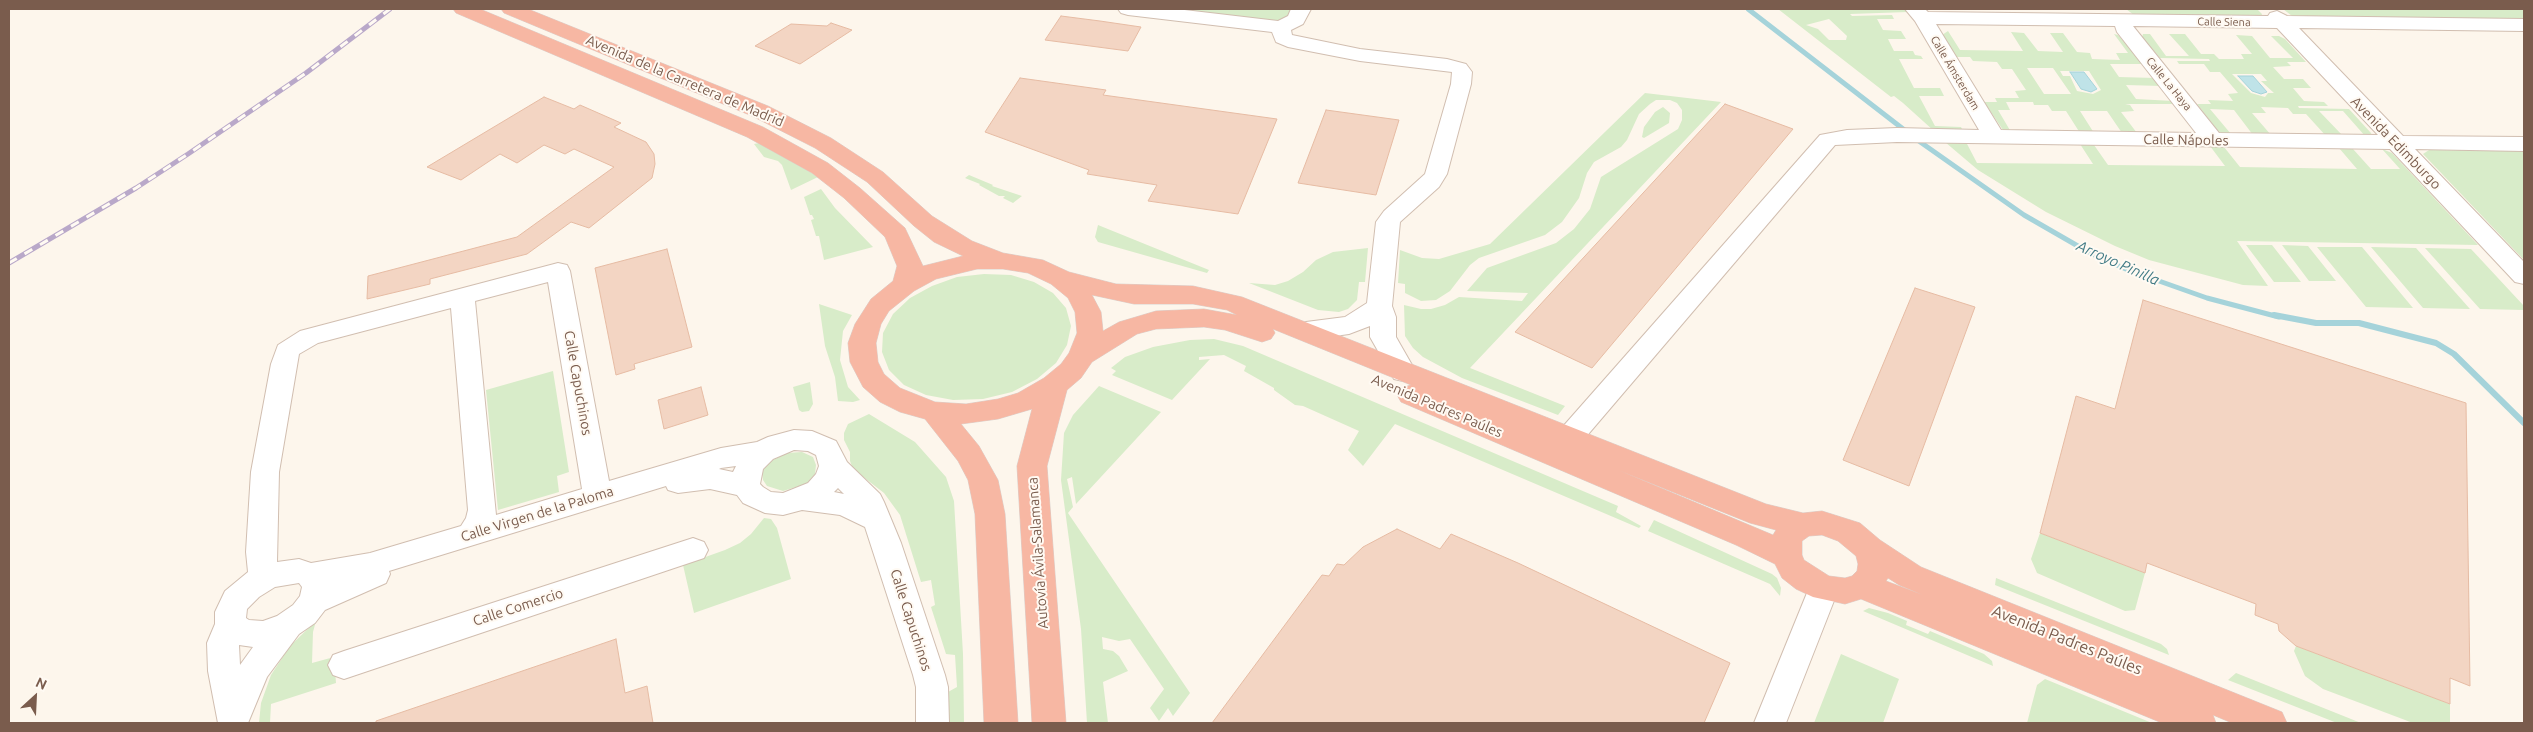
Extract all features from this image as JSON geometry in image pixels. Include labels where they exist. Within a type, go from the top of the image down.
[{"type":"highway","name":"Avenida de la Carretera de Madrid","points":[[463,9],[755,132],[833,176],[896,234],[910,266],[905,285]]},
{"type":"highway","name":"Avenida de la Carretera de Madrid","points":[[511,9],[760,111],[823,143],[875,178],[923,221],[943,236],[963,247],[1003,261]]},
{"type":"highway","points":[[977,261],[1003,261],[1034,266],[1060,278],[1078,293],[1088,312],[1090,333],[1082,355],[1071,371],[1054,385],[1028,400],[998,410],[966,414],[934,412],[910,405],[890,395],[874,380],[864,362],[862,343],[868,324],[880,305],[905,285],[928,273],[977,261]]},
{"type":"highway","name":"Avenida Padres Paúles","points":[[1060,278],[1116,293],[1209,298],[1233,303],[1760,515],[1803,525]]},
{"type":"highway","name":"Avenida Padres Paúles","points":[[1082,355],[1128,328],[1156,320],[1180,317],[1228,322],[1253,329],[1657,497],[1748,536],[1786,555]]},
{"type":"highway","name":"Autovía Ávila-Salamanca","points":[[1049,723],[1032,466],[1040,430],[1054,385]]},
{"type":"highway","points":[[934,412],[969,454],[985,488],[990,514],[1000,723]]},
{"type":"highway","points":[[1822,523],[1836,526],[1854,536],[1869,549],[1874,564],[1872,577],[1862,586],[1844,591],[1824,588],[1807,580],[1793,569],[1786,555],[1785,542],[1791,532],[1803,525],[1822,523]]},
{"type":"highway","name":"Avenida Padres Paúles","points":[[1869,549],[1910,576],[2270,723]]},
{"type":"highway","name":"Avenida Padres Paúles","points":[[1862,586],[1916,606],[2199,723]]},
{"type":"street","points":[[1128,9],[1282,27],[1296,20],[1301,9]]},
{"type":"street","name":"Calle Siena","points":[[1922,18],[2117,18],[2524,25]]},
{"type":"street","name":"Calle Ámsterdam","points":[[1922,18],[1994,137]]},
{"type":"street","name":"Calle La Haya","points":[[2117,18],[2214,141]]},
{"type":"street","name":"Calle Siena","points":[[2281,21],[2524,34]]},
{"type":"street","name":"Avenida Edimburgo","points":[[2281,21],[2524,276]]},
{"type":"street","points":[[1282,27],[1282,38],[1288,41],[1360,55],[1454,66],[1462,72],[1461,84],[1436,174],[1431,182],[1392,216],[1388,222],[1379,306],[1383,317],[1383,336],[1404,372]]},
{"type":"street","name":"Calle Nápoles","points":[[1569,438],[1817,150],[1828,140],[1847,137],[1897,135],[2524,144]]},
{"type":"street","name":"Calle Capuchinos","points":[[462,296],[558,271],[597,496]]},
{"type":"street","points":[[264,578],[261,552],[265,472],[287,351],[297,342],[309,337],[462,296],[483,510],[480,522],[471,534]]},
{"type":"street","points":[[1306,331],[1348,325],[1361,320],[1379,306]]},
{"type":"street","points":[[794,440],[812,441],[826,448],[832,457],[833,466],[829,479],[818,491],[802,499],[783,504],[765,502],[753,496],[746,486],[746,474],[752,462],[763,452],[778,444],[794,440]]},
{"type":"street","name":"Calle Virgen de la Paloma","points":[[313,588],[370,565],[721,458],[763,452]]},
{"type":"street","name":"Calle Capuchinos","points":[[833,466],[870,502],[886,542],[929,675],[932,687],[933,723]]},
{"type":"street","name":"Calle Virgen de la Paloma","points":[[313,588],[374,575],[686,479],[710,478],[746,486]]},
{"type":"street","points":[[802,499],[844,505],[876,519]]},
{"type":"street","name":"Calle Comercio","points":[[344,665],[693,550]]},
{"type":"street","points":[[231,624],[243,633],[264,634],[288,625],[304,614],[313,588],[299,571],[282,572],[264,578],[248,588],[236,600],[230,612],[231,624],[223,643],[224,671],[233,720]]},
{"type":"street","points":[[1770,723],[1824,588]]},
{"type":"street","points":[[233,720],[254,669],[288,625]]},
{"type":"green space","points":[[1171,9],[1292,9],[1287,19],[1277,23]]},
{"type":"green space","points":[[1778,9],[1905,9],[1908,12],[1850,14],[1852,16],[1892,15],[1894,19],[1877,19],[1883,30],[1901,31],[1906,39],[1888,39],[1894,51],[1913,51],[1915,55],[1921,56],[1923,59],[1899,59],[1914,88],[1940,88],[1944,96],[1919,96],[1935,126],[1961,127],[1963,131],[1934,131],[1903,103],[1894,96],[1891,97]],"holes":[[[1829,19],[1847,36],[1846,40],[1829,40],[1818,29],[1806,25]]]},
{"type":"green space","points":[[2126,9],[2257,9],[2262,14],[2261,17],[2134,15]]},
{"type":"green space","points":[[2283,9],[2524,9],[2524,21],[2300,18],[2292,16]]},
{"type":"green space","points":[[1948,31],[1960,50],[2023,51],[2011,32],[2024,33],[2038,51],[2063,52],[2050,33],[2063,33],[2077,52],[2090,53],[2092,59],[2120,60],[2116,53],[2128,53],[2114,34],[2118,35],[2144,64],[2110,64],[2119,77],[2155,78],[2161,86],[2126,85],[2136,99],[2173,101],[2176,104],[2125,104],[2130,105],[2134,111],[2121,112],[2137,133],[2122,133],[2107,111],[2080,111],[2094,133],[2080,133],[2066,111],[2052,111],[2048,105],[2034,105],[2033,102],[2006,102],[2010,110],[1998,110],[2011,132],[2003,130],[1984,102],[1997,102],[1995,98],[2019,98],[2015,91],[2026,90],[2012,69],[2002,69],[1997,62],[1973,61],[1970,57],[1956,57],[1942,35]],"holes":[[[2027,68],[2053,68],[2071,94],[2044,94]],[[2060,71],[2089,71],[2101,90],[2093,94],[2077,91],[2070,76],[2063,76]]]},
{"type":"green space","points":[[2143,34],[2150,34],[2166,56],[2189,56],[2169,34],[2185,34],[2201,54],[2214,54],[2219,59],[2244,59],[2241,54],[2252,54],[2236,35],[2252,36],[2270,58],[2293,58],[2271,36],[2279,36],[2285,39],[2306,62],[2287,62],[2291,66],[2273,67],[2284,79],[2303,79],[2311,88],[2293,88],[2304,101],[2324,102],[2328,106],[2298,106],[2299,108],[2349,109],[2372,136],[2365,136],[2343,111],[2319,111],[2343,136],[2326,136],[2306,114],[2293,114],[2288,108],[2261,107],[2266,113],[2252,113],[2271,135],[2253,135],[2234,110],[2210,109],[2231,134],[2223,134],[2218,131],[2197,104],[2211,104],[2208,100],[2233,101],[2228,94],[2238,93],[2220,72],[2210,72],[2204,64],[2179,64],[2177,61],[2210,61],[2209,59],[2160,58],[2142,37]],"holes":[[[2232,74],[2261,74],[2267,81],[2261,81],[2274,93],[2268,93],[2265,97],[2251,93]]]},
{"type":"green space","points":[[1645,93],[1721,102],[1470,368],[1565,406],[1558,415],[1462,378],[1423,357],[1413,348],[1405,336],[1404,305],[1431,309],[1445,305],[1459,297],[1522,301],[1528,293],[1467,291],[1487,268],[1556,243],[1574,229],[1590,209],[1601,177],[1678,129],[1682,120],[1682,110],[1677,103],[1670,100],[1656,100],[1650,104],[1639,114],[1627,140],[1621,147],[1594,162],[1587,173],[1579,198],[1562,222],[1545,235],[1479,258],[1470,265],[1450,291],[1436,300],[1421,301],[1405,293],[1405,284],[1398,283],[1400,250],[1422,258],[1439,259],[1490,244]]},
{"type":"green space","points":[[1663,107],[1670,113],[1669,123],[1644,138],[1642,137],[1644,127],[1655,112]]},
{"type":"green space","points":[[1945,142],[1966,142],[1977,163],[2093,164],[2080,144],[2094,145],[2108,165],[2225,166],[2210,146],[2224,147],[2240,167],[2357,169],[2339,148],[2353,149],[2371,169],[2400,169],[2382,149],[2392,153],[2478,245],[2237,241],[2268,286],[2243,285],[2149,260],[2115,246],[2046,212],[1978,170]]},
{"type":"green space","points":[[759,143],[790,159],[818,177],[791,190],[782,165],[778,161],[764,157],[754,144]]},
{"type":"green space","points":[[2429,150],[2524,151],[2524,260],[2423,154]]},
{"type":"green space","points":[[969,175],[992,186],[1022,196],[1013,203],[1003,198],[1005,196],[999,196],[980,184],[965,178]]},
{"type":"green space","points":[[821,189],[835,208],[873,247],[824,260],[819,236],[816,236],[811,220],[814,219],[810,215],[804,197]]},
{"type":"green space","points":[[1098,225],[1209,270],[1207,273],[1098,242],[1095,237]]},
{"type":"green space","points":[[2246,245],[2272,245],[2301,282],[2274,282]]},
{"type":"green space","points":[[2282,245],[2308,246],[2336,281],[2309,281]]},
{"type":"green space","points":[[2317,247],[2362,247],[2413,308],[2366,307]]},
{"type":"green space","points":[[2371,247],[2416,248],[2470,309],[2423,308]]},
{"type":"green space","points":[[1368,248],[1365,282],[1359,282],[1357,300],[1348,309],[1339,312],[1318,310],[1249,283],[1275,285],[1288,281],[1303,272],[1316,260],[1333,252]]},
{"type":"green space","points":[[2425,248],[2471,249],[2524,306],[2524,310],[2480,309]]},
{"type":"green space","points":[[984,274],[1011,275],[1034,282],[1053,293],[1066,308],[1071,326],[1067,345],[1056,363],[1037,379],[1012,392],[983,399],[953,400],[926,395],[904,385],[889,370],[882,352],[883,333],[893,314],[910,298],[932,286],[957,277]]},
{"type":"green space","points":[[819,304],[852,315],[843,331],[840,360],[848,387],[860,400],[853,402],[838,401],[835,377],[825,346]]},
{"type":"green space","points":[[1214,339],[1243,346],[1618,506],[1616,512],[1641,526],[1639,528],[1395,424],[1363,466],[1348,450],[1359,431],[1303,406],[1295,405],[1274,390],[1274,388],[1244,371],[1246,366],[1224,355],[1199,357],[1199,360],[1210,359],[1172,400],[1112,375],[1116,371],[1111,368],[1125,357],[1153,347],[1190,340]]},
{"type":"green space","points":[[553,371],[569,472],[557,476],[559,492],[498,510],[486,390]]},
{"type":"green space","points":[[810,382],[813,404],[809,411],[802,412],[799,410],[793,387]]},
{"type":"green space","points":[[1099,386],[1161,412],[1076,504],[1072,477],[1067,479],[1073,507],[1068,513],[1190,693],[1173,716],[1168,708],[1159,721],[1150,708],[1164,689],[1130,639],[1119,641],[1102,637],[1103,649],[1113,651],[1119,656],[1128,671],[1103,682],[1108,723],[1087,723],[1081,629],[1061,480],[1064,433],[1073,415]]},
{"type":"green space","points":[[869,414],[915,442],[946,477],[954,501],[963,654],[964,723],[948,723],[948,692],[957,687],[955,655],[946,654],[931,607],[935,605],[931,580],[921,582],[900,515],[884,493],[853,469],[850,461],[850,452],[844,440],[844,433],[848,424]]},
{"type":"green space","points":[[802,452],[813,457],[816,465],[815,474],[806,484],[783,491],[767,486],[763,480],[762,472],[769,462],[787,453]]},
{"type":"green space","points":[[764,518],[771,519],[777,528],[791,579],[694,613],[683,565],[740,543],[751,534]]},
{"type":"green space","points":[[1654,520],[1772,574],[1777,578],[1781,588],[1780,596],[1770,584],[1648,531]]},
{"type":"green space","points":[[2040,533],[2145,573],[2135,610],[2125,611],[2037,573],[2031,559]]},
{"type":"green space","points":[[1996,578],[2161,644],[2167,649],[2169,655],[1995,585]]},
{"type":"green space","points":[[1869,608],[1888,613],[1907,621],[1906,625],[1928,634],[1930,631],[1984,654],[1992,661],[1993,666],[1863,611]]},
{"type":"green space","points":[[316,621],[313,632],[312,663],[334,657],[336,683],[271,704],[270,723],[259,723],[261,703],[271,675],[290,646]]},
{"type":"green space","points":[[2296,646],[2450,704],[2450,723],[2413,723],[2323,689],[2305,676],[2294,651]]},
{"type":"green space","points":[[1841,654],[1899,679],[1883,723],[1814,723]]},
{"type":"green space","points":[[2236,673],[2361,723],[2337,723],[2228,680]]},
{"type":"green space","points":[[2045,679],[2152,723],[2027,723],[2037,685]]},
{"type":"water","points":[[2070,72],[2084,72],[2097,89],[2091,92],[2081,89]]},
{"type":"water","points":[[2238,76],[2253,76],[2267,92],[2261,94],[2252,91]]},
{"type":"building","points":[[1061,16],[1141,27],[1128,51],[1045,40]]},
{"type":"building","points":[[831,23],[852,30],[800,64],[755,46],[791,24],[827,26]]},
{"type":"building","points":[[1020,78],[1106,90],[1103,95],[1277,119],[1238,214],[1148,201],[1157,185],[1087,174],[1089,170],[985,132]]},
{"type":"building","points":[[544,97],[574,109],[580,105],[621,123],[614,127],[646,142],[654,154],[655,164],[652,178],[589,228],[571,222],[527,254],[430,279],[430,284],[367,299],[368,276],[517,237],[614,167],[574,149],[565,154],[544,145],[517,163],[500,154],[461,180],[427,167]]},
{"type":"building","points":[[1725,104],[1793,129],[1592,368],[1515,332]]},
{"type":"building","points":[[1326,110],[1399,120],[1376,195],[1298,183]]},
{"type":"building","points":[[667,249],[692,347],[634,364],[635,369],[616,375],[595,268]]},
{"type":"building","points":[[1915,288],[1975,307],[1909,486],[1843,460]]},
{"type":"building","points":[[2143,300],[2466,403],[2470,686],[2450,678],[2450,704],[2296,646],[2279,631],[2278,624],[2255,615],[2256,604],[2147,563],[2145,573],[2040,533],[2076,396],[2115,409]]},
{"type":"building","points":[[701,387],[708,415],[664,429],[658,400]]},
{"type":"building","points":[[1397,529],[1440,549],[1451,534],[1518,563],[1730,663],[1704,723],[1212,723],[1322,575],[1329,576],[1337,564],[1344,565],[1363,547]]},
{"type":"building","points":[[616,639],[625,693],[647,686],[653,723],[376,723],[376,721]]},
{"type":"waterway","name":"Arroyo Pinilla","points":[[1748,9],[1907,132]]},
{"type":"waterway","name":"Arroyo Pinilla","points":[[1916,139],[2024,215],[2090,253],[2128,270],[2207,298],[2279,317]]},
{"type":"waterway","name":"Arroyo Pinilla","points":[[2274,315],[2316,323],[2359,323],[2436,343],[2454,354],[2524,423]]},
{"type":"railway","points":[[9,263],[136,188],[188,154],[306,73],[390,9]]}]
